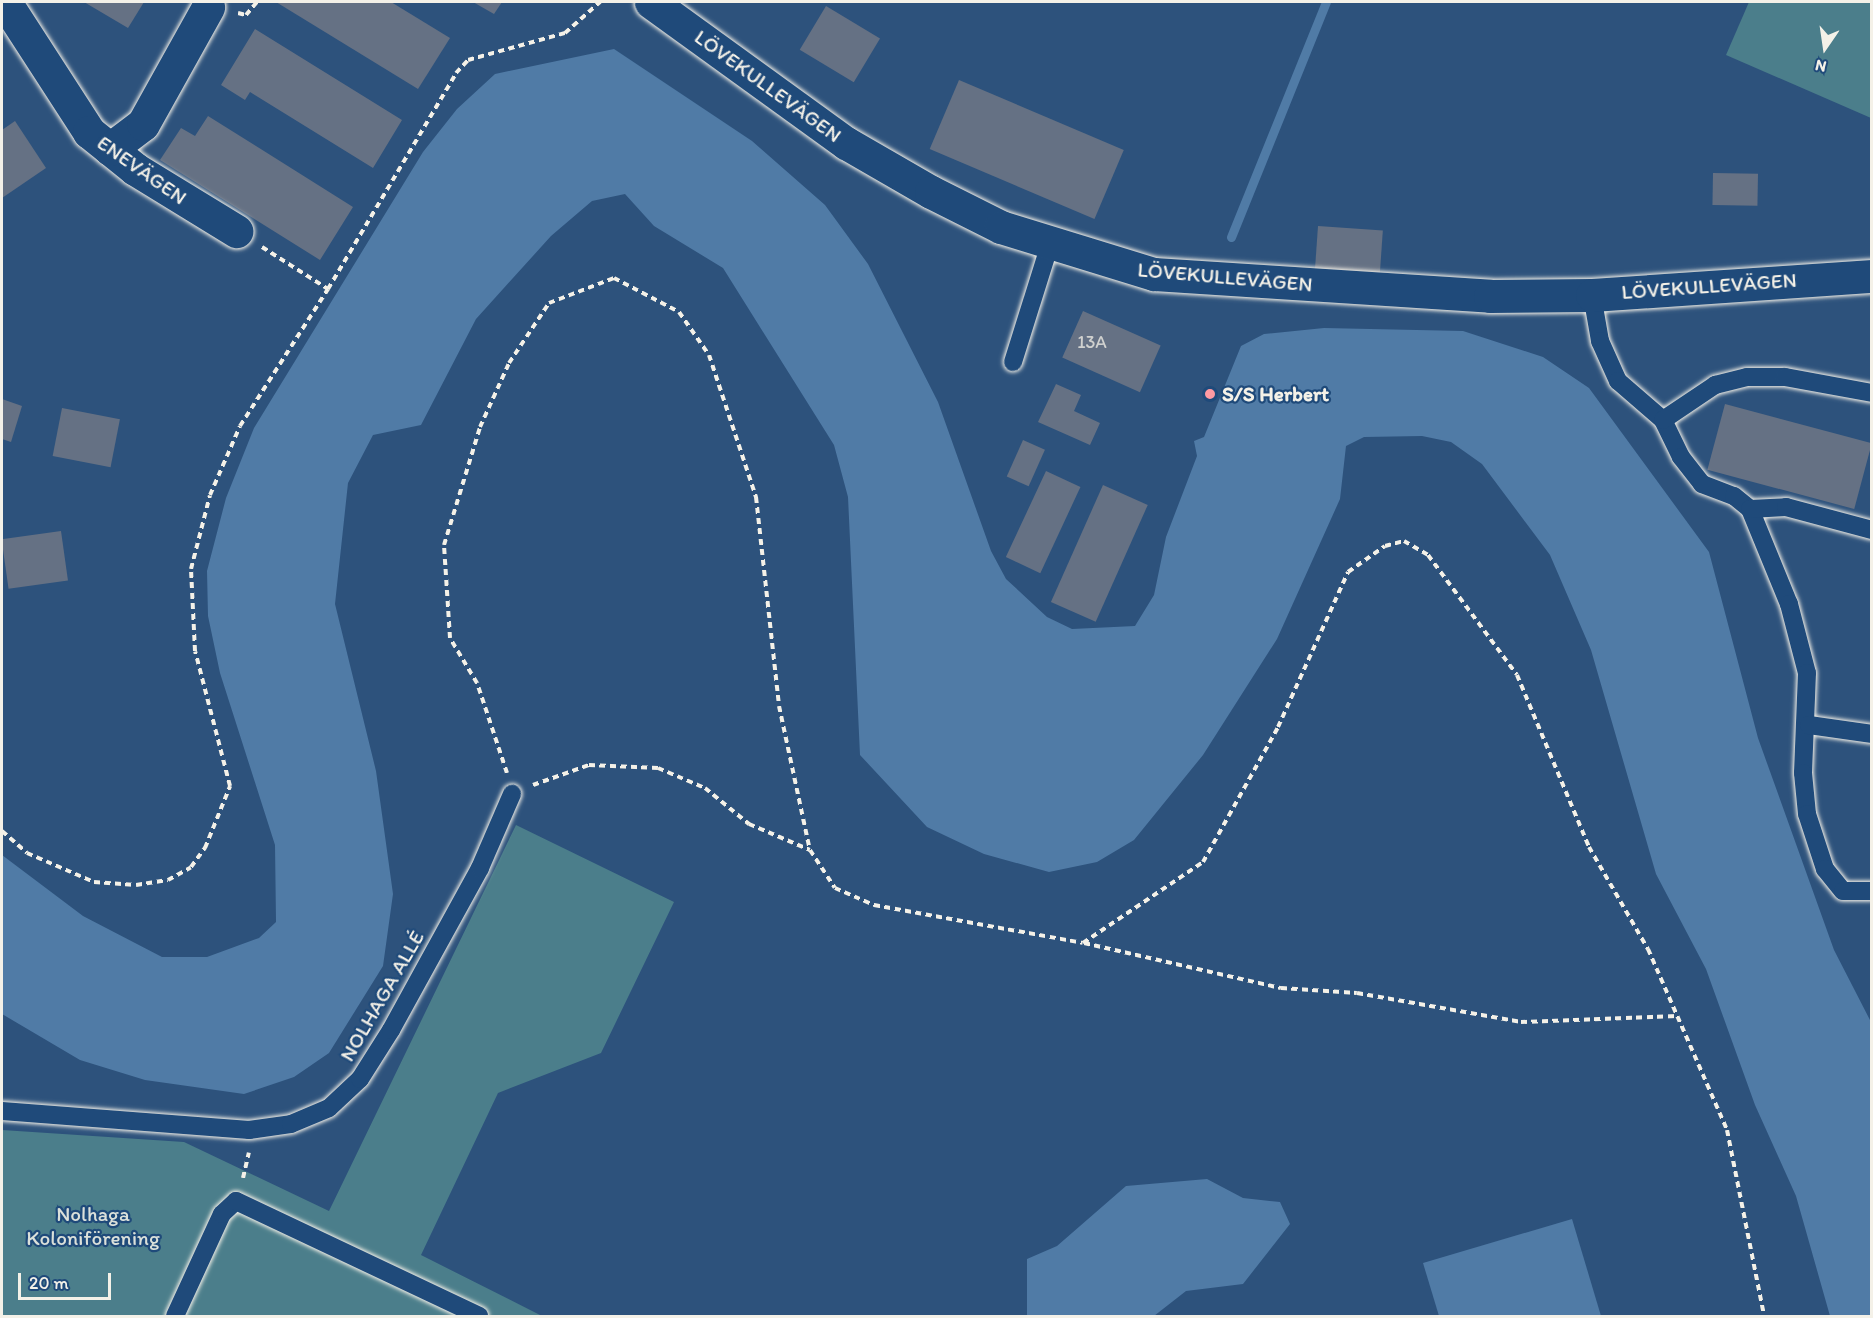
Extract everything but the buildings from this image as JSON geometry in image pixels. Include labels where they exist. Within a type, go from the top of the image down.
[{"type":"street","name":"ENEVÄGEN","points":[[5,2],[89,132],[110,149],[236,231]]},
{"type":"street","name":"LÖVEKULLEVÄGEN","points":[[651,2],[846,143],[981,217],[1050,244],[1154,274],[1217,280],[1491,296],[1592,295],[1872,276]]},
{"type":"street","points":[[110,149],[143,124],[208,7]]},
{"type":"lane","points":[[1014,362],[1050,244]]},
{"type":"lane","points":[[1592,295],[1600,340],[1618,381],[1663,420],[1681,457],[1702,484],[1734,496],[1750,509],[1798,634],[1809,725],[1803,773],[1806,804],[1825,869],[1843,891],[1872,891]]},
{"type":"lane","points":[[1663,420],[1715,385],[1747,377],[1785,377],[1872,393]]},
{"type":"lane","points":[[1750,509],[1786,507],[1872,530]]},
{"type":"lane","points":[[1809,725],[1872,734]]},
{"type":"lane","name":"NOLHAGA ALLÉ","points":[[2,1111],[249,1130],[291,1124],[329,1108],[360,1079],[475,877],[512,794]]},
{"type":"lane","points":[[175,1317],[222,1214],[236,1201],[479,1317]]},
{"type":"path","points":[[2,831],[27,853],[94,882],[136,885],[168,880],[191,867],[205,848],[230,786],[195,651],[191,569],[210,495],[240,426],[328,289],[456,73],[468,60],[564,33],[600,2]]},
{"type":"path","points":[[236,231],[328,289]]},
{"type":"path","points":[[810,850],[749,824],[705,788],[658,768],[589,765],[512,794],[477,683],[450,638],[444,545],[480,427],[509,363],[549,303],[614,278],[679,312],[709,355],[756,496],[779,706],[810,850],[835,888],[874,905],[1083,943],[1281,988],[1356,993],[1521,1022],[1677,1016]]},
{"type":"path","points":[[1083,943],[1203,862],[1278,727],[1348,572],[1385,546],[1404,542],[1428,555],[1517,675],[1589,847],[1648,950],[1727,1130],[1764,1317]]},
{"type":"path","points":[[236,1201],[249,1130]]},
{"type":"green space","points":[[1749,2],[1871,2],[1871,118],[1726,55]]},
{"type":"green space","name":"Nolhaga Koloniförening","points":[[516,825],[674,902],[601,1053],[498,1093],[421,1255],[542,1316],[2,1316],[2,1130],[184,1142],[329,1211]]},
{"type":"water","points":[[614,49],[752,141],[825,205],[868,264],[938,402],[991,551],[1006,579],[1047,617],[1072,629],[1135,626],[1154,595],[1166,537],[1197,456],[1194,441],[1204,437],[1241,346],[1264,334],[1324,328],[1463,331],[1543,357],[1589,388],[1709,552],[1758,738],[1834,950],[1871,1022],[1871,1316],[1830,1316],[1796,1196],[1755,1105],[1706,969],[1656,874],[1591,650],[1550,555],[1482,464],[1451,442],[1422,436],[1364,437],[1346,446],[1340,499],[1277,639],[1203,755],[1134,840],[1097,862],[1049,872],[984,854],[927,827],[860,755],[848,497],[834,445],[723,268],[654,226],[625,194],[592,201],[551,236],[476,319],[421,425],[373,435],[348,483],[335,604],[376,771],[393,894],[383,966],[329,1053],[294,1077],[244,1094],[145,1080],[80,1060],[2,1014],[2,855],[83,916],[162,957],[207,957],[259,938],[276,922],[275,845],[220,673],[208,616],[207,571],[226,498],[254,428],[423,152],[457,109],[495,74]]},
{"type":"water","points":[[1207,1179],[1243,1198],[1280,1202],[1290,1224],[1243,1284],[1186,1291],[1154,1316],[1027,1316],[1027,1259],[1057,1246],[1126,1186]]},
{"type":"water","points":[[1572,1219],[1601,1316],[1439,1316],[1423,1263]]},
{"type":"waterway","points":[[1231,237],[1326,2]]},
{"type":"place","name":"S/S Herbert","points":[[1210,394]]}]
